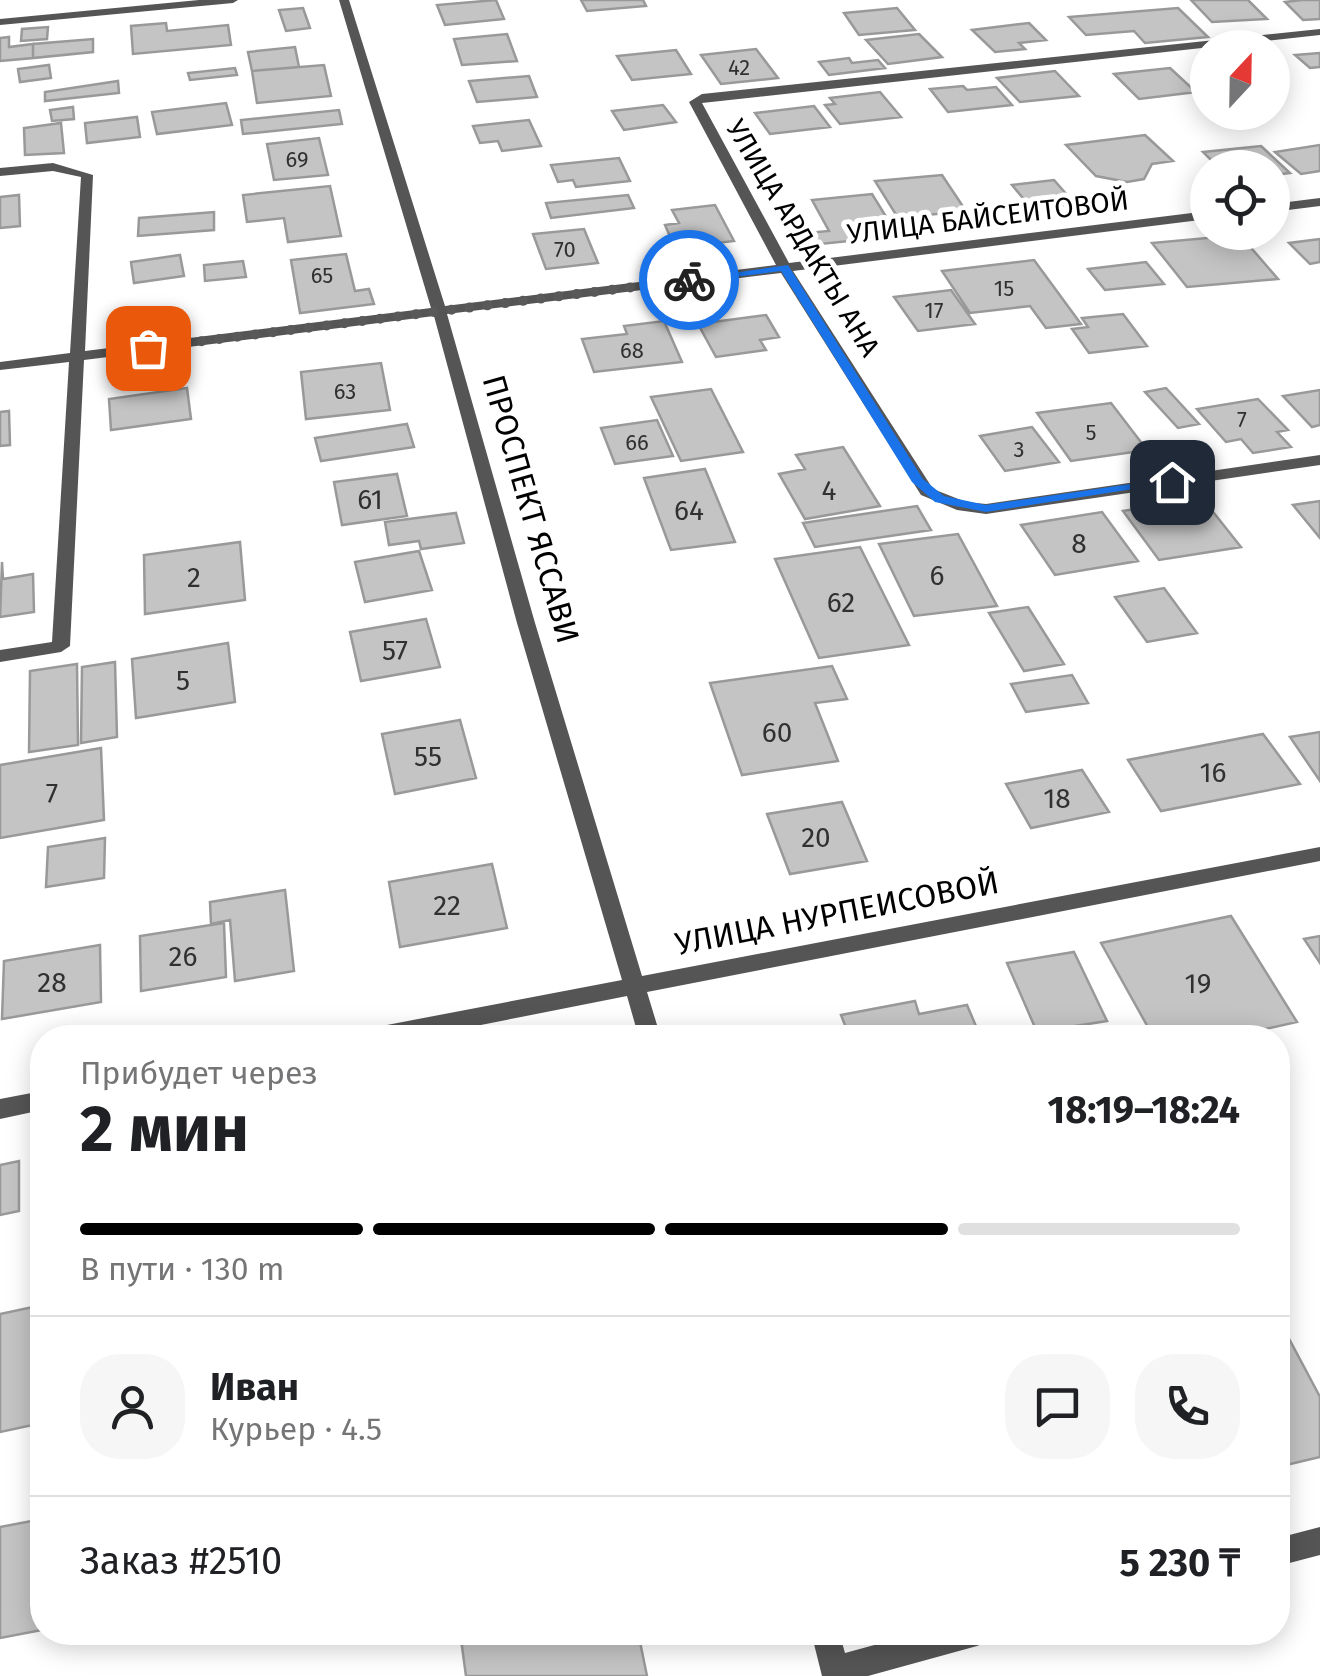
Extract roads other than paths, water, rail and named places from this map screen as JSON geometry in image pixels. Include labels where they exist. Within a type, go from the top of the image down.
[{"type":"street","points":[[0,22],[233,0]]},
{"type":"street","name":"ПРОСПЕКТ ЯССАВИ","points":[[344,0],[440,313],[646,1025]]},
{"type":"street","name":"УЛИЦА АРДАКТЫ АНА","points":[[1320,32],[698,99],[696,110],[784,267],[918,482],[939,499],[986,508],[1320,460]]},
{"type":"street","points":[[0,172],[53,167],[87,175],[74,356],[62,646],[0,656]]},
{"type":"street","points":[[1290,206],[1320,202]]},
{"type":"street","name":"УЛИЦА БАЙСЕИТОВОЙ","points":[[0,366],[1190,218]]},
{"type":"street","name":"УЛИЦА НУРПЕИСОВОЙ","points":[[432,1025],[1320,854]]},
{"type":"street","points":[[0,1109],[30,1103]]},
{"type":"street","points":[[1290,1549],[1320,1540]]},
{"type":"street","points":[[829,1645],[837,1673],[933,1645]]}]
